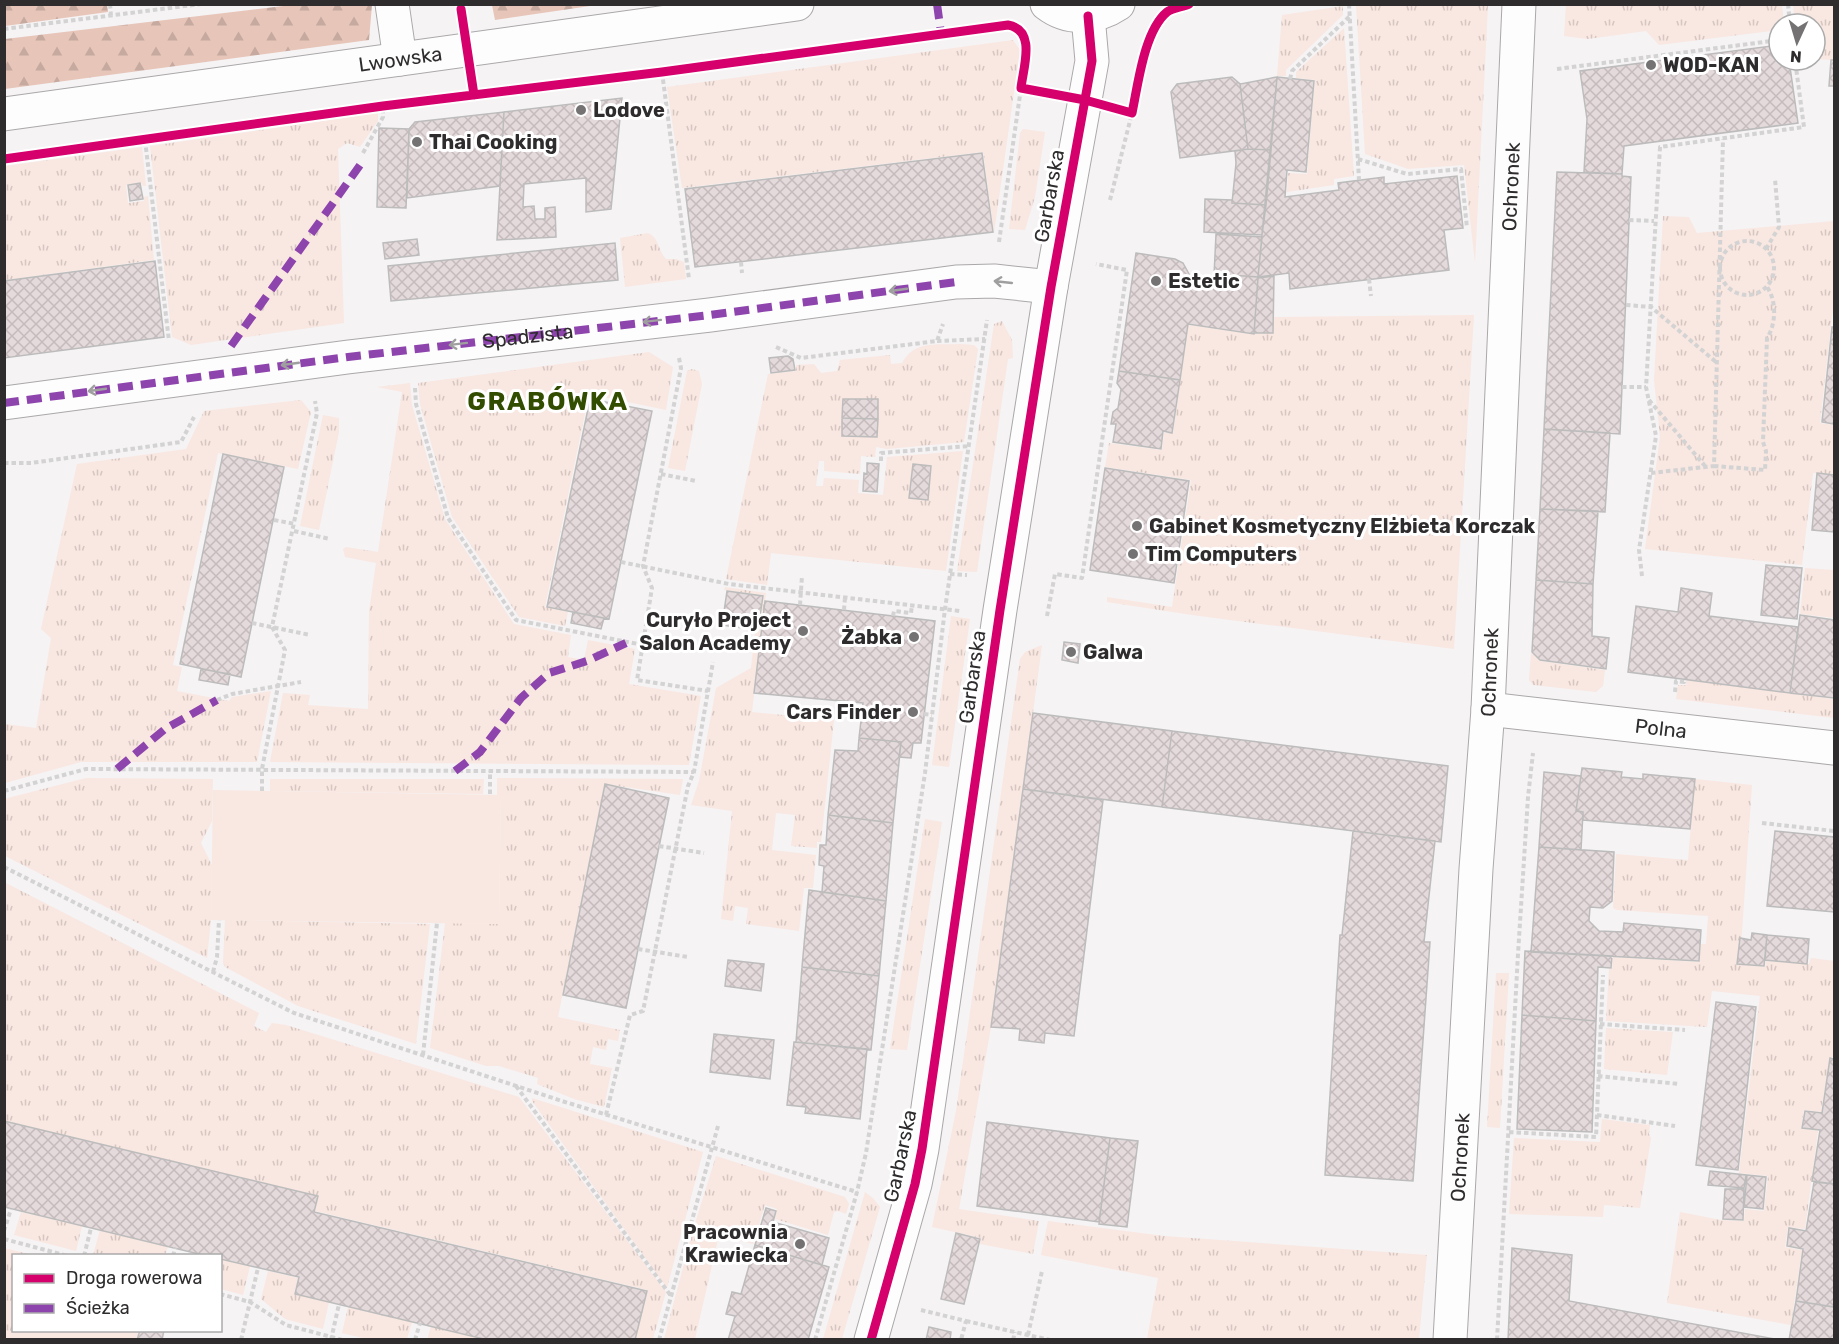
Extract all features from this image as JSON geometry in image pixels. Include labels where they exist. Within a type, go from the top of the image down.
[{"type":"street","points":[[392,4],[400,59]]},
{"type":"street","name":"Lwowska","points":[[4,114],[797,4]]},
{"type":"street","points":[[1047,4],[1068,15],[1088,16],[1107,12],[1118,4]]},
{"type":"street","name":"Ochronek","points":[[1450,1340],[1476,869],[1488,709],[1520,4]]},
{"type":"street","name":"Garbarska","points":[[870,1340],[915,1184],[922,1149],[1000,610],[1051,287],[1092,62],[1088,16]]},
{"type":"street","name":"Spadzista","points":[[4,403],[366,354],[710,315],[956,282],[994,281],[1051,287]]},
{"type":"street","name":"Polna","points":[[1488,709],[1834,748]]},
{"type":"path","points":[[110,4],[111,16]]},
{"type":"path","points":[[4,29],[201,4]]},
{"type":"path","points":[[1349,4],[1359,180]]},
{"type":"path","points":[[1290,79],[1292,71],[1350,16]]},
{"type":"path","points":[[1552,69],[1767,42]]},
{"type":"path","points":[[662,72],[690,286]]},
{"type":"path","points":[[1642,576],[1639,550],[1656,436],[1646,387],[1659,147],[1804,127],[1797,72]]},
{"type":"path","points":[[363,153],[383,117],[383,106]]},
{"type":"path","points":[[1109,206],[1132,113]]},
{"type":"path","points":[[1714,466],[1723,138]]},
{"type":"path","points":[[145,140],[169,342]]},
{"type":"path","points":[[1358,159],[1407,174],[1461,169],[1468,238]]},
{"type":"path","points":[[1766,249],[1779,227],[1775,179]]},
{"type":"path","points":[[1629,220],[1654,221]]},
{"type":"path","points":[[1745,240],[1759,244],[1766,249],[1770,253],[1774,267],[1772,280],[1767,287],[1749,296],[1735,292],[1724,283],[1719,269],[1722,256],[1731,245],[1745,240]]},
{"type":"path","points":[[1047,616],[1054,574],[1082,578],[1127,270],[1094,264]]},
{"type":"path","points":[[1369,279],[1371,296]]},
{"type":"path","points":[[814,1340],[866,1153],[994,281]]},
{"type":"path","points":[[1651,473],[1705,465],[1765,470],[1766,451],[1762,442],[1767,338],[1774,328],[1773,295],[1767,287]]},
{"type":"path","points":[[1626,305],[1651,307],[1717,362]]},
{"type":"path","points":[[937,341],[946,314]]},
{"type":"path","points":[[766,343],[801,358],[937,341],[985,339]]},
{"type":"path","points":[[681,368],[643,566],[652,588],[637,680],[708,691]]},
{"type":"path","points":[[1622,387],[1646,387]]},
{"type":"path","points":[[1648,399],[1705,465]]},
{"type":"path","points":[[262,791],[262,769],[285,650],[272,627],[294,531],[316,413],[315,400]]},
{"type":"path","points":[[416,404],[448,518],[516,620],[643,645]]},
{"type":"path","points":[[4,463],[31,463],[181,442],[195,414]]},
{"type":"path","points":[[881,461],[881,453],[969,446]]},
{"type":"path","points":[[661,474],[696,481]]},
{"type":"path","points":[[274,520],[295,524]]},
{"type":"path","points":[[294,531],[330,539]]},
{"type":"path","points":[[621,562],[729,584],[964,611]]},
{"type":"path","points":[[800,605],[802,576]]},
{"type":"path","points":[[844,610],[845,597]]},
{"type":"path","points":[[893,616],[894,611],[911,613],[912,605]]},
{"type":"path","points":[[252,622],[310,635]]},
{"type":"path","points":[[606,1115],[630,1015],[643,1011],[688,786],[694,772],[713,662]]},
{"type":"path","points":[[217,700],[232,694],[301,682]]},
{"type":"path","points":[[924,714],[932,715]]},
{"type":"path","points":[[1497,1340],[1518,954],[1528,797],[1534,750]]},
{"type":"path","points":[[4,791],[86,769],[694,772]]},
{"type":"path","points":[[490,771],[490,795]]},
{"type":"path","points":[[1762,823],[1834,831]]},
{"type":"path","points":[[659,846],[704,853]]},
{"type":"path","points":[[4,867],[294,1013],[606,1115],[857,1192]]},
{"type":"path","points":[[213,972],[217,957],[219,920]]},
{"type":"path","points":[[423,1055],[437,923]]},
{"type":"path","points":[[638,949],[688,957]]},
{"type":"path","points":[[1509,1132],[1596,1137],[1603,975]]},
{"type":"path","points":[[1600,1024],[1685,1030]]},
{"type":"path","points":[[1598,1076],[1679,1084]]},
{"type":"path","points":[[516,1086],[671,1296]]},
{"type":"path","points":[[1596,1115],[1675,1126]]},
{"type":"path","points":[[659,1340],[718,1126]]},
{"type":"path","points":[[4,1231],[11,1209]]},
{"type":"path","points":[[84,1254],[91,1228]]},
{"type":"path","points":[[4,1239],[60,1254]]},
{"type":"path","points":[[174,1254],[175,1248]]},
{"type":"path","points":[[241,1340],[258,1268]]},
{"type":"path","points":[[1028,1335],[1042,1270]]},
{"type":"path","points":[[222,1295],[250,1302],[286,1325],[343,1340]]},
{"type":"path","points":[[881,1301],[1050,1340]]},
{"type":"path","points":[[331,1338],[339,1304]]},
{"type":"path","points":[[961,1340],[966,1321]]},
{"type":"path","points":[[416,1340],[420,1323]]},
{"type":"path","points":[[1013,1340],[1015,1332]]},
{"type":"green space","points":[[300,4],[372,5],[369,40],[5,89],[5,39]]},
{"type":"green space","points":[[492,4],[597,5],[495,20]]},
{"type":"green space","points":[[4,5],[107,5],[108,12],[5,26]]},
{"type":"green space","points":[[1356,5],[1488,5],[1475,263],[1464,165],[1408,169],[1365,154]]},
{"type":"green space","points":[[1566,5],[1782,5],[1783,12],[1767,12],[1767,32],[1659,45],[1646,31],[1588,39],[1564,36]]},
{"type":"green space","points":[[1793,5],[1834,5],[1834,60],[1827,60],[1827,12],[1794,12]]},
{"type":"green space","points":[[1343,6],[1343,15],[1286,70],[1286,76],[1277,76],[1282,15]]},
{"type":"green space","points":[[1344,28],[1354,176],[1334,179],[1334,185],[1287,192],[1288,173],[1307,174],[1315,80],[1296,78],[1296,72]]},
{"type":"green space","points":[[1013,40],[1020,50],[994,233],[983,152],[682,188],[667,87]]},
{"type":"green space","points":[[378,113],[378,121],[360,147],[347,143],[338,149],[344,323],[191,345],[172,337],[150,146]]},
{"type":"green space","points":[[1023,129],[1045,132],[1035,197],[1025,230],[1009,229],[1020,133]]},
{"type":"green space","points":[[142,147],[146,186],[141,183],[126,185],[128,203],[144,201],[144,197],[148,196],[154,260],[5,280],[5,166]]},
{"type":"green space","points":[[1663,216],[1689,217],[1697,233],[1834,221],[1834,300],[1820,423],[1834,425],[1834,474],[1813,473],[1802,565],[1645,549],[1660,437],[1654,380]]},
{"type":"green space","points":[[648,233],[652,235],[666,259],[684,262],[686,279],[625,287],[620,238]]},
{"type":"green space","points":[[1474,315],[1454,649],[1107,602],[1107,597],[1172,607],[1191,480],[1105,467],[1109,443],[1162,450],[1164,433],[1173,433],[1188,325],[1254,334],[1273,333],[1274,317]]},
{"type":"green space","points":[[1002,321],[1012,340],[1013,358],[1008,359],[977,572],[957,571],[994,324]]},
{"type":"green space","points":[[935,344],[974,345],[978,349],[964,442],[887,449],[876,447],[875,457],[861,456],[860,474],[824,471],[824,461],[819,461],[816,486],[823,486],[824,478],[859,480],[858,493],[883,495],[887,457],[963,451],[946,571],[771,553],[767,585],[726,579],[768,374],[796,371],[796,365],[814,364],[821,373],[837,371],[840,360],[890,355],[891,364],[902,363],[913,350],[920,347]]},
{"type":"green space","points":[[649,352],[673,367],[666,410],[589,394],[545,607],[568,612],[565,626],[519,617],[452,517],[420,404],[418,383]]},
{"type":"green space","points":[[692,369],[699,371],[702,384],[685,471],[668,468],[687,371]]},
{"type":"green space","points":[[410,383],[412,405],[445,519],[514,624],[571,635],[568,657],[584,660],[588,640],[635,649],[629,684],[701,696],[689,765],[270,762],[283,693],[310,695],[308,705],[368,709],[369,611],[376,563],[345,557],[343,549],[346,547],[378,552],[402,392],[377,387]]},
{"type":"green space","points":[[301,400],[311,412],[298,469],[218,453],[173,665],[182,667],[177,691],[229,701],[232,697],[271,691],[257,762],[81,762],[5,783],[5,724],[36,728],[51,638],[41,629],[77,464],[186,449],[204,411]]},
{"type":"green space","points":[[323,415],[339,418],[339,432],[319,530],[300,526]]},
{"type":"green space","points":[[1805,568],[1834,570],[1834,618],[1800,614]]},
{"type":"green space","points":[[725,587],[766,593],[752,712],[834,720],[821,842],[817,842],[817,848],[791,846],[795,815],[776,813],[772,850],[816,855],[813,888],[804,888],[799,931],[746,924],[748,908],[735,906],[733,921],[721,919],[732,811],[691,805],[699,781],[716,688],[751,668],[755,631],[759,631],[764,595],[724,590]]},
{"type":"green space","points":[[951,616],[970,619],[949,767],[932,765]]},
{"type":"green space","points":[[1042,645],[991,1027],[959,1209],[1039,1221],[1033,1254],[980,1244],[981,1238],[932,1227],[956,1111],[1020,659],[1025,652]]},
{"type":"green space","points":[[1531,653],[1540,661],[1605,670],[1603,686],[1596,692],[1533,685],[1529,680]]},
{"type":"green space","points":[[1687,680],[1834,699],[1834,718],[1676,699],[1678,685],[1686,685]]},
{"type":"green space","points":[[86,778],[213,779],[212,821],[201,843],[212,865],[211,920],[207,958],[5,856],[4,799]]},
{"type":"green space","points":[[497,778],[683,779],[680,795],[605,784],[558,1017],[620,1030],[618,1041],[608,1039],[606,1050],[593,1047],[590,1064],[612,1068],[604,1107],[574,1099],[537,1084],[538,1078],[499,1066],[486,1066],[430,1048],[445,923],[499,924],[501,795],[497,795]]},
{"type":"green space","points":[[270,779],[484,779],[483,794],[270,791]]},
{"type":"green space","points":[[1695,779],[1752,785],[1742,932],[1737,964],[1765,967],[1766,961],[1809,964],[1811,958],[1834,961],[1833,1057],[1830,1057],[1821,1112],[1804,1110],[1801,1128],[1818,1131],[1805,1229],[1788,1227],[1785,1247],[1802,1250],[1791,1325],[1667,1303],[1680,1212],[1721,1220],[1744,1221],[1745,1209],[1764,1211],[1768,1176],[1739,1173],[1760,996],[1712,991],[1707,1027],[1606,1021],[1609,969],[1612,969],[1613,957],[1699,962],[1701,944],[1706,944],[1708,916],[1613,908],[1616,854],[1688,860]]},
{"type":"green space","points":[[213,790],[501,795],[499,924],[211,920]]},
{"type":"green space","points":[[925,819],[942,822],[907,1050],[890,1049]]},
{"type":"green space","points":[[4,882],[259,1013],[254,1026],[266,1032],[272,1023],[286,1025],[519,1097],[666,1292],[653,1339],[635,1339],[647,1290],[315,1211],[318,1196],[5,1121]]},
{"type":"green space","points":[[225,920],[430,924],[416,1044],[298,1006],[225,967],[223,963]]},
{"type":"green space","points":[[1496,973],[1509,973],[1500,1128],[1487,1127]]},
{"type":"green space","points":[[1606,1028],[1673,1032],[1667,1075],[1604,1069]]},
{"type":"green space","points":[[532,1098],[703,1152],[667,1288],[532,1101]]},
{"type":"green space","points":[[1602,1119],[1650,1125],[1651,1138],[1640,1208],[1604,1205],[1603,1217],[1509,1214],[1514,1138],[1600,1142]]},
{"type":"green space","points":[[716,1156],[845,1197],[849,1204],[846,1214],[834,1212],[828,1235],[775,1219],[777,1209],[765,1205],[753,1244],[719,1235],[695,1339],[664,1339],[693,1230]]},
{"type":"green space","points":[[865,1192],[880,1207],[842,1339],[823,1339]]},
{"type":"green space","points":[[21,1212],[82,1226],[76,1251],[14,1235]]},
{"type":"green space","points":[[1048,1221],[1164,1236],[1427,1255],[1419,1339],[1147,1339],[1158,1278],[1041,1255]]},
{"type":"green space","points":[[100,1230],[168,1247],[165,1254],[93,1254]]},
{"type":"green space","points":[[4,1248],[29,1254],[12,1254],[12,1332],[139,1332],[137,1339],[5,1339]]},
{"type":"green space","points":[[222,1259],[250,1266],[243,1295],[222,1289]]},
{"type":"green space","points":[[268,1271],[298,1278],[294,1294],[329,1302],[323,1329],[285,1319],[261,1299]]},
{"type":"green space","points":[[348,1307],[412,1322],[407,1339],[367,1339],[342,1333]]},
{"type":"green space","points":[[431,1326],[487,1340],[427,1340]]},
{"type":"building","points":[[1767,47],[1767,72],[1791,72],[1798,123],[1624,146],[1622,174],[1584,172],[1587,119],[1580,71]]},
{"type":"building","points":[[1831,60],[1834,60],[1834,86],[1829,86]]},
{"type":"building","points":[[1232,77],[1240,84],[1248,149],[1180,158],[1171,92],[1177,84]]},
{"type":"building","points":[[1277,77],[1314,81],[1306,172],[1287,170],[1285,197],[1339,190],[1338,183],[1384,177],[1384,184],[1457,176],[1463,228],[1444,230],[1449,270],[1290,289],[1289,273],[1258,277]]},
{"type":"building","points":[[1277,77],[1271,150],[1248,149],[1240,84]]},
{"type":"building","points":[[622,98],[611,209],[586,212],[586,178],[524,184],[523,207],[534,206],[535,219],[545,219],[545,208],[555,207],[556,237],[497,240],[504,112]]},
{"type":"building","points":[[504,112],[500,186],[407,198],[409,129],[415,122]]},
{"type":"building","points":[[379,128],[409,129],[406,208],[377,207]]},
{"type":"building","points":[[1271,150],[1266,205],[1232,203],[1235,151]]},
{"type":"building","points":[[982,153],[993,232],[695,267],[685,189]]},
{"type":"building","points":[[1557,172],[1622,174],[1622,176],[1631,177],[1620,434],[1544,429]]},
{"type":"building","points":[[140,183],[143,199],[130,201],[128,185]]},
{"type":"building","points":[[1205,199],[1266,205],[1262,235],[1204,232]]},
{"type":"building","points":[[1216,234],[1262,237],[1258,277],[1217,274],[1214,276]]},
{"type":"building","points":[[417,239],[419,255],[385,259],[383,243]]},
{"type":"building","points":[[615,243],[618,280],[391,301],[388,266]]},
{"type":"building","points":[[1136,253],[1175,259],[1183,263],[1194,283],[1223,284],[1223,276],[1217,276],[1217,274],[1258,277],[1254,334],[1188,324],[1180,380],[1119,371]]},
{"type":"building","points":[[155,261],[164,337],[4,358],[4,281]]},
{"type":"building","points":[[1274,276],[1273,333],[1254,333],[1258,278]]},
{"type":"building","points":[[1832,327],[1834,327],[1834,424],[1822,422]]},
{"type":"building","points":[[788,356],[793,359],[795,370],[771,373],[769,358]]},
{"type":"building","points":[[1119,371],[1180,380],[1172,433],[1163,431],[1161,449],[1113,442],[1116,424],[1111,424],[1113,412],[1118,408],[1121,389],[1117,383]]},
{"type":"building","points":[[590,399],[652,411],[609,619],[547,607]]},
{"type":"building","points":[[843,399],[878,399],[878,419],[842,418]]},
{"type":"building","points":[[842,418],[878,419],[877,437],[842,436]]},
{"type":"building","points":[[1544,429],[1610,433],[1605,512],[1540,509]]},
{"type":"building","points":[[223,454],[284,467],[241,677],[180,664]]},
{"type":"building","points":[[867,463],[879,464],[877,492],[863,491]]},
{"type":"building","points":[[913,464],[931,466],[928,500],[909,498]]},
{"type":"building","points":[[1105,468],[1189,481],[1174,583],[1090,570]]},
{"type":"building","points":[[1817,473],[1834,475],[1834,532],[1812,530]]},
{"type":"building","points":[[1540,509],[1598,511],[1593,584],[1536,580]]},
{"type":"building","points":[[1766,565],[1802,568],[1797,619],[1761,615]]},
{"type":"building","points":[[1536,580],[1593,584],[1592,636],[1609,638],[1606,669],[1540,660],[1532,652]]},
{"type":"building","points":[[1681,588],[1712,593],[1709,616],[1798,627],[1790,693],[1628,672],[1636,606],[1678,612]]},
{"type":"building","points":[[727,591],[763,596],[758,630],[722,625]]},
{"type":"building","points":[[765,601],[935,621],[921,743],[913,743],[911,758],[899,757],[901,742],[859,738],[863,703],[754,693]]},
{"type":"building","points":[[573,612],[604,618],[601,629],[571,623]]},
{"type":"building","points":[[1800,615],[1834,620],[1834,698],[1790,693]]},
{"type":"building","name":"Galwa","points":[[1064,642],[1080,644],[1078,663],[1062,660]]},
{"type":"building","points":[[201,669],[230,674],[228,685],[199,680]]},
{"type":"building","points":[[1033,713],[1172,731],[1162,807],[1023,789]]},
{"type":"building","points":[[1172,731],[1448,766],[1441,842],[1162,807]]},
{"type":"building","points":[[859,738],[901,742],[893,823],[828,815],[835,750],[858,751]]},
{"type":"building","points":[[1582,768],[1622,772],[1621,777],[1643,779],[1643,774],[1695,779],[1690,829],[1583,820],[1583,812],[1576,811]]},
{"type":"building","points":[[1544,772],[1581,776],[1576,811],[1583,812],[1581,850],[1539,847]]},
{"type":"building","points":[[605,784],[669,798],[626,1008],[563,995]]},
{"type":"building","points":[[1023,789],[1103,800],[1074,1036],[1045,1033],[1044,1043],[1019,1040],[1020,1029],[991,1027]]},
{"type":"building","points":[[828,815],[893,823],[886,901],[822,892],[824,866],[819,865],[820,845],[826,845]]},
{"type":"building","points":[[1353,831],[1435,841],[1424,942],[1430,942],[1413,1181],[1325,1175],[1340,935],[1342,935]]},
{"type":"building","points":[[1775,831],[1834,837],[1834,912],[1767,906]]},
{"type":"building","points":[[1539,847],[1614,852],[1612,901],[1603,908],[1590,907],[1589,921],[1599,931],[1623,932],[1624,923],[1701,930],[1699,961],[1531,952]]},
{"type":"building","points":[[809,890],[886,901],[879,976],[802,967]]},
{"type":"building","points":[[1752,933],[1767,935],[1764,966],[1737,964],[1740,938],[1751,940]]},
{"type":"building","points":[[1767,935],[1809,939],[1807,964],[1765,960]]},
{"type":"building","points":[[1525,951],[1612,956],[1611,968],[1598,967],[1596,1021],[1522,1015]]},
{"type":"building","points":[[728,960],[764,964],[761,991],[725,986]]},
{"type":"building","points":[[802,967],[879,976],[871,1050],[796,1042]]},
{"type":"building","points":[[1716,1002],[1756,1007],[1738,1170],[1696,1165]]},
{"type":"building","points":[[1522,1015],[1596,1021],[1592,1132],[1517,1129]]},
{"type":"building","points":[[714,1034],[774,1040],[770,1079],[710,1072]]},
{"type":"building","points":[[794,1042],[867,1049],[860,1119],[805,1113],[806,1107],[787,1105]]},
{"type":"building","points":[[1830,1058],[1834,1059],[1834,1184],[1812,1181],[1820,1130],[1802,1128],[1805,1111],[1822,1113]]},
{"type":"building","points":[[4,1121],[318,1196],[314,1212],[647,1291],[635,1340],[488,1340],[295,1294],[299,1277],[222,1259],[222,1254],[199,1254],[4,1207]]},
{"type":"building","points":[[987,1122],[1110,1138],[1099,1222],[977,1206]]},
{"type":"building","points":[[1110,1138],[1138,1141],[1127,1227],[1099,1224]]},
{"type":"building","points":[[1710,1171],[1746,1175],[1744,1188],[1708,1185]]},
{"type":"building","points":[[1747,1175],[1766,1177],[1763,1209],[1744,1207]]},
{"type":"building","points":[[1814,1182],[1834,1184],[1834,1307],[1796,1301],[1803,1249],[1787,1246],[1789,1228],[1806,1231]]},
{"type":"building","points":[[1725,1189],[1744,1189],[1743,1220],[1723,1219]]},
{"type":"building","points":[[766,1208],[776,1211],[773,1222],[829,1238],[822,1265],[755,1245]]},
{"type":"building","points":[[956,1233],[980,1239],[964,1304],[941,1299]]},
{"type":"building","points":[[755,1245],[829,1267],[808,1340],[728,1340],[735,1316],[726,1314],[732,1292],[741,1294]]},
{"type":"building","points":[[1512,1248],[1572,1255],[1569,1301],[1780,1340],[1508,1340]]},
{"type":"building","points":[[1796,1301],[1834,1307],[1834,1340],[1789,1340]]},
{"type":"building","points":[[929,1327],[951,1332],[950,1340],[926,1340]]},
{"type":"building","points":[[139,1332],[164,1332],[162,1340],[137,1340]]},
{"type":"marked path","points":[[937,4],[941,33]]},
{"type":"marked path","points":[[231,346],[363,161]]},
{"type":"marked path","points":[[4,403],[348,357],[710,315],[956,282]]},
{"type":"marked path","points":[[455,771],[480,752],[521,698],[549,673],[587,661],[626,643]]},
{"type":"marked path","points":[[117,769],[165,729],[217,700]]},
{"type":"cycle path","points":[[4,159],[383,106],[662,72],[1008,25],[1017,28],[1023,34],[1025,42],[1021,88],[1085,100],[1132,113],[1143,59],[1153,32],[1167,12],[1189,4]]},
{"type":"cycle path","points":[[461,9],[474,95]]},
{"type":"cycle path","points":[[871,1340],[915,1184],[922,1149],[1000,610],[1051,287],[1092,61],[1088,16]]},
{"type":"place","name":"WOD-KAN","points":[[1651,65]]},
{"type":"place","name":"Lodove","points":[[581,110]]},
{"type":"place","name":"Thai Cooking","points":[[417,142]]},
{"type":"place","name":"Estetic","points":[[1156,281]]},
{"type":"place","name":"Gabinet Kosmetyczny Elżbieta Korczak","points":[[1137,526]]},
{"type":"place","name":"Tim Computers","points":[[1133,554]]},
{"type":"place","name":"Curyło Project Salon Academy","points":[[803,631]]},
{"type":"place","name":"Żabka","points":[[914,637]]},
{"type":"place","name":"Galwa","points":[[1071,652]]},
{"type":"place","name":"Cars Finder","points":[[913,712]]},
{"type":"place","name":"Pracownia Krawiecka","points":[[800,1244]]},
{"type":"district","name":"GRABÓWKA","points":[[548,401]]}]
